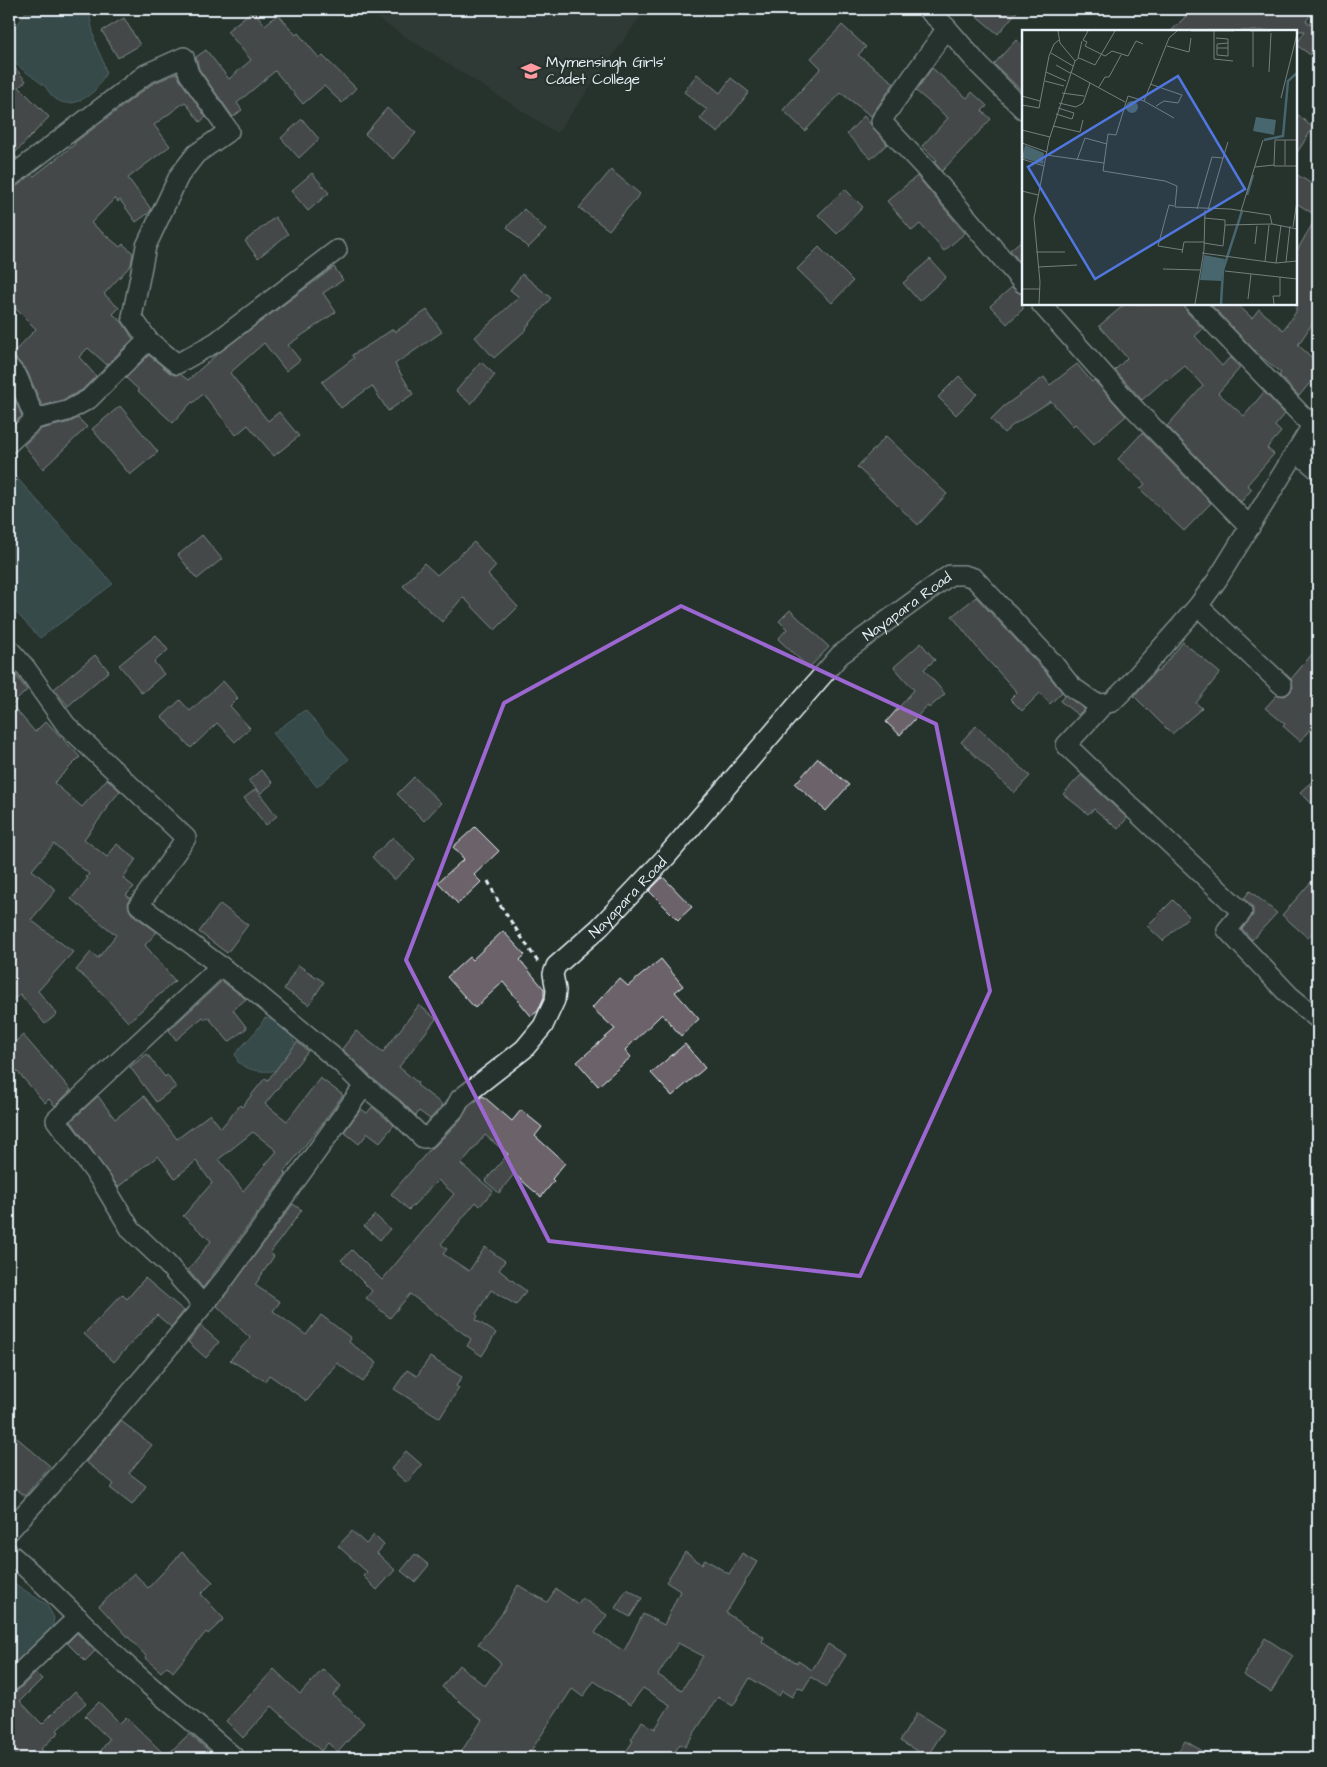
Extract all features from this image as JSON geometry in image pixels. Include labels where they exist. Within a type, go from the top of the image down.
[{"type":"street","points":[[927,9],[1022,108]]},
{"type":"street","points":[[947,28],[881,121],[924,167],[1022,282]]},
{"type":"street","points":[[9,178],[146,74],[184,57],[189,74],[229,131],[196,154],[183,168],[146,246],[132,317],[148,340],[177,364],[216,342],[337,250]]},
{"type":"street","points":[[1042,305],[1130,404],[1250,527]]},
{"type":"street","points":[[1196,305],[1315,421],[1217,580],[1198,606],[1126,688],[1112,702],[1104,704],[1066,745],[1242,912],[1227,930],[1290,996],[1318,1019]]},
{"type":"street","points":[[9,443],[35,419],[67,411],[89,399],[148,340]]},
{"type":"street","points":[[9,367],[18,378],[35,419]]},
{"type":"street","points":[[1297,452],[1318,470]]},
{"type":"street","name":"Nayapara Road","points":[[556,990],[553,974],[556,966],[599,928],[666,857],[840,655],[950,575],[964,575],[974,578],[1054,663],[1071,686],[1096,703],[1104,704]]},
{"type":"street","points":[[1198,606],[1282,685]]},
{"type":"street","points":[[9,649],[25,667],[66,725],[186,838],[138,905],[255,992],[342,1064],[423,1138],[427,1138],[454,1110],[460,1099],[524,1049],[543,1026],[555,1000],[556,990]]},
{"type":"street","points":[[203,1305],[167,1264],[131,1230],[102,1182],[56,1120],[221,966]]},
{"type":"street","points":[[9,1531],[144,1378],[226,1277],[364,1086]]},
{"type":"street","points":[[9,1553],[38,1578],[133,1671],[235,1758]]},
{"type":"street","points":[[9,1683],[78,1617]]},
{"type":"path","points":[[488,881],[500,905],[556,990]]},
{"type":"highlighted area","points":[[681,606],[936,724],[990,991],[860,1276],[549,1241],[406,960],[504,703]]},
{"type":"shaded area","name":"Mymensingh Girls' Cadet College","points":[[362,9],[646,9],[557,133]]},
{"type":"water","points":[[28,9],[88,9],[96,46],[106,73],[95,90],[82,100],[69,103],[56,99],[46,87],[9,59],[9,37]]},
{"type":"water","points":[[16,477],[113,584],[40,638],[9,605],[9,483]]},
{"type":"water","points":[[305,710],[349,759],[317,787],[273,733]]},
{"type":"water","points":[[265,1018],[285,1027],[297,1047],[287,1069],[255,1070],[249,1069],[238,1062],[235,1054],[257,1030]]},
{"type":"water","points":[[9,1580],[47,1605],[54,1618],[51,1633],[9,1673]]},
{"type":"building","points":[[968,9],[1019,9],[998,34]]},
{"type":"building","points":[[1193,9],[1316,9],[1306,21],[1310,24],[1318,11],[1318,60],[1297,46],[1305,31],[1172,30]]},
{"type":"building","points":[[253,10],[265,25],[278,14],[296,35],[298,33],[320,59],[323,56],[356,88],[342,103],[324,86],[303,104],[275,71],[237,103],[242,110],[233,117],[199,69],[196,57],[206,50],[229,79],[251,60],[227,31]]},
{"type":"building","points":[[124,18],[140,45],[118,58],[102,31]]},
{"type":"building","points":[[842,25],[866,47],[858,55],[894,83],[871,116],[841,93],[805,131],[783,110],[821,68],[811,58]]},
{"type":"building","points":[[1016,40],[1022,46],[1022,91],[994,64]]},
{"type":"building","points":[[9,61],[26,81],[19,87],[49,117],[14,154],[17,158],[9,164]]},
{"type":"building","points":[[932,68],[967,98],[972,92],[987,106],[982,111],[991,119],[942,171],[934,162],[937,160],[922,146],[948,118],[916,91]]},
{"type":"building","points":[[177,73],[206,117],[200,122],[185,102],[154,125],[170,146],[128,178],[151,209],[150,212],[136,222],[120,200],[118,202],[115,198],[91,223],[120,247],[123,244],[133,253],[131,265],[104,294],[119,308],[113,314],[123,323],[133,339],[107,365],[88,348],[79,357],[96,376],[82,390],[63,400],[42,406],[27,371],[17,360],[10,356],[36,329],[9,302],[9,189],[16,187],[32,174],[34,176],[152,84]]},
{"type":"building","points":[[697,74],[720,93],[731,78],[749,92],[718,133],[700,119],[707,110],[684,92]]},
{"type":"building","points":[[387,108],[416,133],[393,159],[365,134]]},
{"type":"building","points":[[1297,114],[1313,128],[1297,152]]},
{"type":"building","points":[[864,116],[887,144],[871,159],[847,134]]},
{"type":"building","points":[[302,119],[319,139],[299,158],[281,138]]},
{"type":"building","points":[[611,170],[640,194],[609,230],[579,208]]},
{"type":"building","points":[[312,173],[329,193],[308,211],[291,191]]},
{"type":"building","points":[[1297,175],[1318,188],[1318,315],[1298,345],[1318,363],[1318,373],[1299,396],[1279,375],[1281,373],[1259,355],[1211,305],[1238,305],[1252,318],[1259,309],[1283,330],[1296,312],[1297,250],[1317,216],[1297,204]]},
{"type":"building","points":[[917,176],[965,233],[944,251],[920,224],[912,231],[887,201]]},
{"type":"building","points":[[845,189],[863,207],[837,234],[818,215]]},
{"type":"building","points":[[524,209],[546,230],[528,248],[507,227]]},
{"type":"building","points":[[275,217],[288,234],[258,258],[245,241]]},
{"type":"building","points":[[1022,240],[1022,265],[1010,250]]},
{"type":"building","points":[[819,247],[853,281],[832,303],[797,269]]},
{"type":"building","points":[[930,259],[946,277],[919,301],[903,283]]},
{"type":"building","points":[[334,267],[343,280],[323,293],[336,312],[288,345],[300,360],[286,371],[264,343],[230,373],[268,421],[279,412],[299,436],[274,456],[248,425],[236,435],[203,394],[192,402],[173,423],[126,378],[149,355],[170,373],[180,374],[188,380],[216,355]]},
{"type":"building","points":[[522,274],[551,298],[527,329],[494,358],[475,337],[519,297],[510,290]]},
{"type":"building","points":[[1012,287],[1022,294],[1023,309],[1007,324],[990,306]]},
{"type":"building","points":[[1124,305],[1184,305],[1187,312],[1203,329],[1195,336],[1222,366],[1230,357],[1240,368],[1218,393],[1244,416],[1264,392],[1285,414],[1275,426],[1281,432],[1267,448],[1274,454],[1247,485],[1252,489],[1241,502],[1167,426],[1203,386],[1185,366],[1168,380],[1166,379],[1142,400],[1115,370],[1127,358],[1099,326]]},
{"type":"building","points":[[427,310],[442,332],[395,364],[413,394],[388,411],[372,386],[341,408],[322,382],[354,358],[352,355],[393,329],[395,332]]},
{"type":"building","points":[[481,362],[495,375],[471,404],[456,391]]},
{"type":"building","points":[[1077,364],[1126,416],[1094,444],[1075,424],[1073,426],[1051,401],[1013,425],[1004,433],[991,419],[1003,407],[1044,377],[1050,385]]},
{"type":"building","points":[[959,376],[977,394],[956,415],[938,397]]},
{"type":"building","points":[[9,385],[22,416],[9,427]]},
{"type":"building","points":[[120,406],[158,452],[130,475],[92,429]]},
{"type":"building","points":[[78,418],[87,427],[43,469],[24,445],[41,429],[70,422]]},
{"type":"building","points":[[1142,433],[1211,503],[1184,531],[1140,489],[1145,484],[1118,459]]},
{"type":"building","points":[[886,436],[947,494],[918,525],[857,467]]},
{"type":"building","points":[[202,535],[222,559],[197,579],[178,555]]},
{"type":"building","points":[[474,542],[496,566],[488,575],[518,607],[495,630],[463,597],[442,622],[403,586],[424,563],[437,575]]},
{"type":"building","points":[[976,597],[1062,692],[1050,704],[1040,693],[1022,711],[1010,699],[1017,692],[983,655],[952,616]]},
{"type":"building","points":[[790,610],[829,647],[809,668],[778,639],[787,629],[779,621]]},
{"type":"building","points":[[156,635],[168,650],[154,662],[164,674],[142,693],[119,665]]},
{"type":"building","points":[[1183,642],[1220,673],[1196,703],[1202,708],[1172,734],[1134,696],[1156,671],[1158,672]]},
{"type":"building","points":[[921,643],[935,660],[924,669],[945,694],[929,708],[927,706],[900,735],[886,722],[914,690],[894,667]]},
{"type":"building","points":[[1318,647],[1318,700],[1311,708],[1318,714],[1318,720],[1300,741],[1283,726],[1285,724],[1265,708],[1277,695],[1285,696],[1290,692],[1293,687],[1291,679]]},
{"type":"building","points":[[95,655],[109,671],[68,706],[54,689]]},
{"type":"building","points":[[9,666],[27,690],[12,705],[35,732],[46,721],[80,757],[54,783],[82,807],[107,779],[120,791],[84,839],[107,857],[117,844],[136,859],[123,878],[134,887],[126,895],[130,898],[128,903],[129,909],[132,914],[157,932],[145,945],[175,981],[128,1022],[98,989],[76,970],[91,952],[98,958],[116,935],[71,899],[88,878],[86,877],[89,874],[54,844],[32,870],[56,890],[31,920],[73,952],[38,991],[57,1014],[45,1024],[20,994],[9,1004]]},
{"type":"building","points":[[223,681],[238,698],[230,706],[250,728],[235,742],[217,723],[191,748],[162,717],[180,700],[190,711]]},
{"type":"building","points":[[1065,695],[1084,709],[1078,715],[1060,701]]},
{"type":"building","points":[[976,726],[1030,776],[1014,793],[961,742]]},
{"type":"building","points":[[818,758],[849,785],[826,811],[795,784]]},
{"type":"building","points":[[261,770],[273,783],[261,793],[248,781]]},
{"type":"building","points":[[1081,775],[1127,818],[1118,829],[1094,809],[1088,814],[1063,794]]},
{"type":"building","points":[[1318,776],[1318,810],[1300,792]]},
{"type":"building","points":[[414,777],[441,803],[424,821],[397,794]]},
{"type":"building","points":[[256,789],[277,816],[266,825],[244,798]]},
{"type":"building","points":[[475,827],[499,851],[474,875],[481,882],[458,904],[438,882],[464,859],[453,847]]},
{"type":"building","points":[[393,837],[415,860],[394,880],[372,857]]},
{"type":"building","points":[[1318,874],[1318,926],[1308,938],[1282,915]]},
{"type":"building","points":[[663,877],[692,907],[678,920],[649,891]]},
{"type":"building","points":[[1250,891],[1277,913],[1252,940],[1242,929],[1253,915],[1253,908],[1244,898]]},
{"type":"building","points":[[1173,900],[1189,916],[1163,941],[1147,926]]},
{"type":"building","points":[[220,904],[248,925],[227,953],[199,932]]},
{"type":"building","points":[[503,931],[525,955],[520,960],[544,989],[544,997],[538,1011],[531,1016],[503,982],[475,1008],[447,977],[469,957],[472,960]]},
{"type":"building","points":[[661,959],[683,986],[675,992],[699,1019],[681,1036],[662,1014],[625,1050],[631,1057],[598,1086],[577,1062],[615,1029],[592,1008],[619,978],[628,986]]},
{"type":"building","points":[[298,965],[324,982],[309,1005],[284,989]]},
{"type":"building","points":[[222,981],[246,999],[233,1010],[247,1028],[229,1042],[208,1017],[205,1019],[203,1017],[176,1040],[169,1030]]},
{"type":"building","points":[[419,1005],[436,1019],[399,1067],[418,1083],[417,1085],[443,1105],[430,1119],[419,1111],[416,1116],[342,1049],[356,1031],[383,1052]]},
{"type":"building","points":[[23,1035],[71,1090],[55,1106],[49,1099],[45,1103],[9,1062],[9,1047]]},
{"type":"building","points":[[297,1042],[308,1051],[265,1104],[287,1121],[320,1078],[343,1095],[284,1172],[286,1174],[203,1288],[188,1270],[211,1241],[183,1216],[212,1183],[196,1161],[175,1178],[158,1156],[118,1187],[71,1121],[98,1096],[115,1119],[144,1096],[177,1139],[210,1114],[221,1128],[240,1105],[242,1107],[265,1078],[268,1080]],"holes":[[[253,1132],[277,1151],[243,1191],[219,1159]]]},
{"type":"building","points":[[685,1044],[705,1068],[672,1096],[651,1073]]},
{"type":"building","points":[[147,1054],[165,1077],[167,1075],[176,1087],[156,1102],[130,1067]]},
{"type":"building","points":[[483,1096],[512,1121],[521,1110],[542,1127],[535,1136],[565,1163],[541,1197],[514,1174],[499,1193],[485,1181],[508,1154],[485,1135],[461,1164],[493,1191],[480,1206],[476,1202],[441,1244],[447,1249],[443,1254],[469,1271],[485,1247],[505,1261],[499,1270],[526,1291],[516,1305],[491,1290],[476,1314],[478,1316],[476,1320],[496,1333],[482,1356],[467,1346],[471,1339],[410,1294],[390,1318],[366,1298],[372,1291],[341,1260],[352,1250],[382,1280],[454,1194],[438,1180],[409,1210],[391,1194],[430,1149],[462,1118],[469,1106]]},
{"type":"building","points":[[372,1107],[394,1125],[380,1142],[368,1133],[359,1144],[344,1132],[361,1109],[367,1113]]},
{"type":"building","points":[[293,1204],[302,1210],[270,1253],[274,1256],[255,1285],[280,1302],[273,1311],[306,1335],[321,1315],[351,1338],[349,1342],[377,1363],[363,1382],[337,1363],[307,1401],[269,1375],[265,1381],[230,1360],[250,1338],[217,1306]]},
{"type":"building","points":[[375,1215],[390,1229],[380,1240],[364,1226]]},
{"type":"building","points":[[145,1278],[184,1311],[171,1327],[157,1315],[114,1362],[84,1334],[122,1294],[127,1299]]},
{"type":"building","points":[[201,1326],[219,1342],[206,1358],[188,1342]]},
{"type":"building","points":[[430,1357],[462,1377],[456,1386],[459,1388],[440,1418],[394,1389],[407,1370],[417,1376]]},
{"type":"building","points":[[121,1421],[152,1445],[129,1473],[146,1486],[132,1505],[110,1488],[114,1484],[86,1462]]},
{"type":"building","points":[[9,1431],[50,1466],[25,1496],[9,1483]]},
{"type":"building","points":[[406,1451],[422,1465],[407,1483],[391,1469]]},
{"type":"building","points":[[352,1531],[366,1544],[374,1535],[384,1545],[377,1553],[395,1570],[377,1590],[363,1576],[367,1572],[338,1546]]},
{"type":"building","points":[[182,1552],[213,1582],[201,1594],[224,1619],[208,1634],[206,1632],[173,1672],[167,1666],[161,1672],[145,1658],[146,1656],[99,1606],[134,1573],[148,1588]]},
{"type":"building","points":[[685,1552],[702,1564],[705,1559],[729,1574],[742,1553],[757,1562],[726,1613],[764,1637],[762,1642],[812,1670],[828,1644],[846,1655],[826,1687],[811,1677],[803,1690],[798,1687],[792,1697],[782,1691],[779,1696],[750,1678],[733,1706],[718,1697],[685,1747],[680,1744],[671,1758],[663,1758],[654,1753],[650,1758],[622,1758],[633,1741],[631,1740],[642,1721],[655,1729],[670,1705],[643,1688],[630,1705],[594,1681],[583,1697],[572,1689],[526,1758],[457,1758],[482,1720],[442,1687],[459,1665],[485,1686],[501,1663],[478,1644],[501,1615],[518,1585],[547,1602],[556,1589],[578,1604],[582,1598],[607,1615],[595,1633],[624,1651],[643,1614],[664,1625],[680,1591],[666,1582]],"holes":[[[678,1643],[703,1656],[682,1690],[658,1675]]]},
{"type":"building","points":[[415,1554],[429,1565],[415,1582],[401,1571]]},
{"type":"building","points":[[627,1589],[642,1598],[630,1617],[615,1608]]},
{"type":"building","points":[[77,1633],[95,1651],[85,1661],[67,1643]]},
{"type":"building","points":[[1265,1638],[1293,1656],[1271,1692],[1243,1675]]},
{"type":"building","points":[[274,1669],[300,1694],[323,1669],[341,1686],[333,1695],[364,1723],[338,1752],[328,1743],[321,1751],[272,1706],[243,1738],[226,1721]]},
{"type":"building","points":[[36,1673],[42,1679],[20,1701],[42,1724],[75,1691],[86,1703],[57,1730],[59,1732],[41,1749],[50,1758],[9,1758],[9,1694],[17,1691]]},
{"type":"building","points":[[99,1702],[120,1723],[126,1717],[166,1756],[189,1734],[218,1758],[96,1758],[109,1739],[85,1716]]},
{"type":"building","points":[[917,1713],[944,1730],[927,1757],[900,1741]]},
{"type":"building","points":[[1185,1741],[1215,1758],[1174,1758]]},
{"type":"place","name":"Mymensingh Girls' Cadet College","points":[[531,71]]}]
